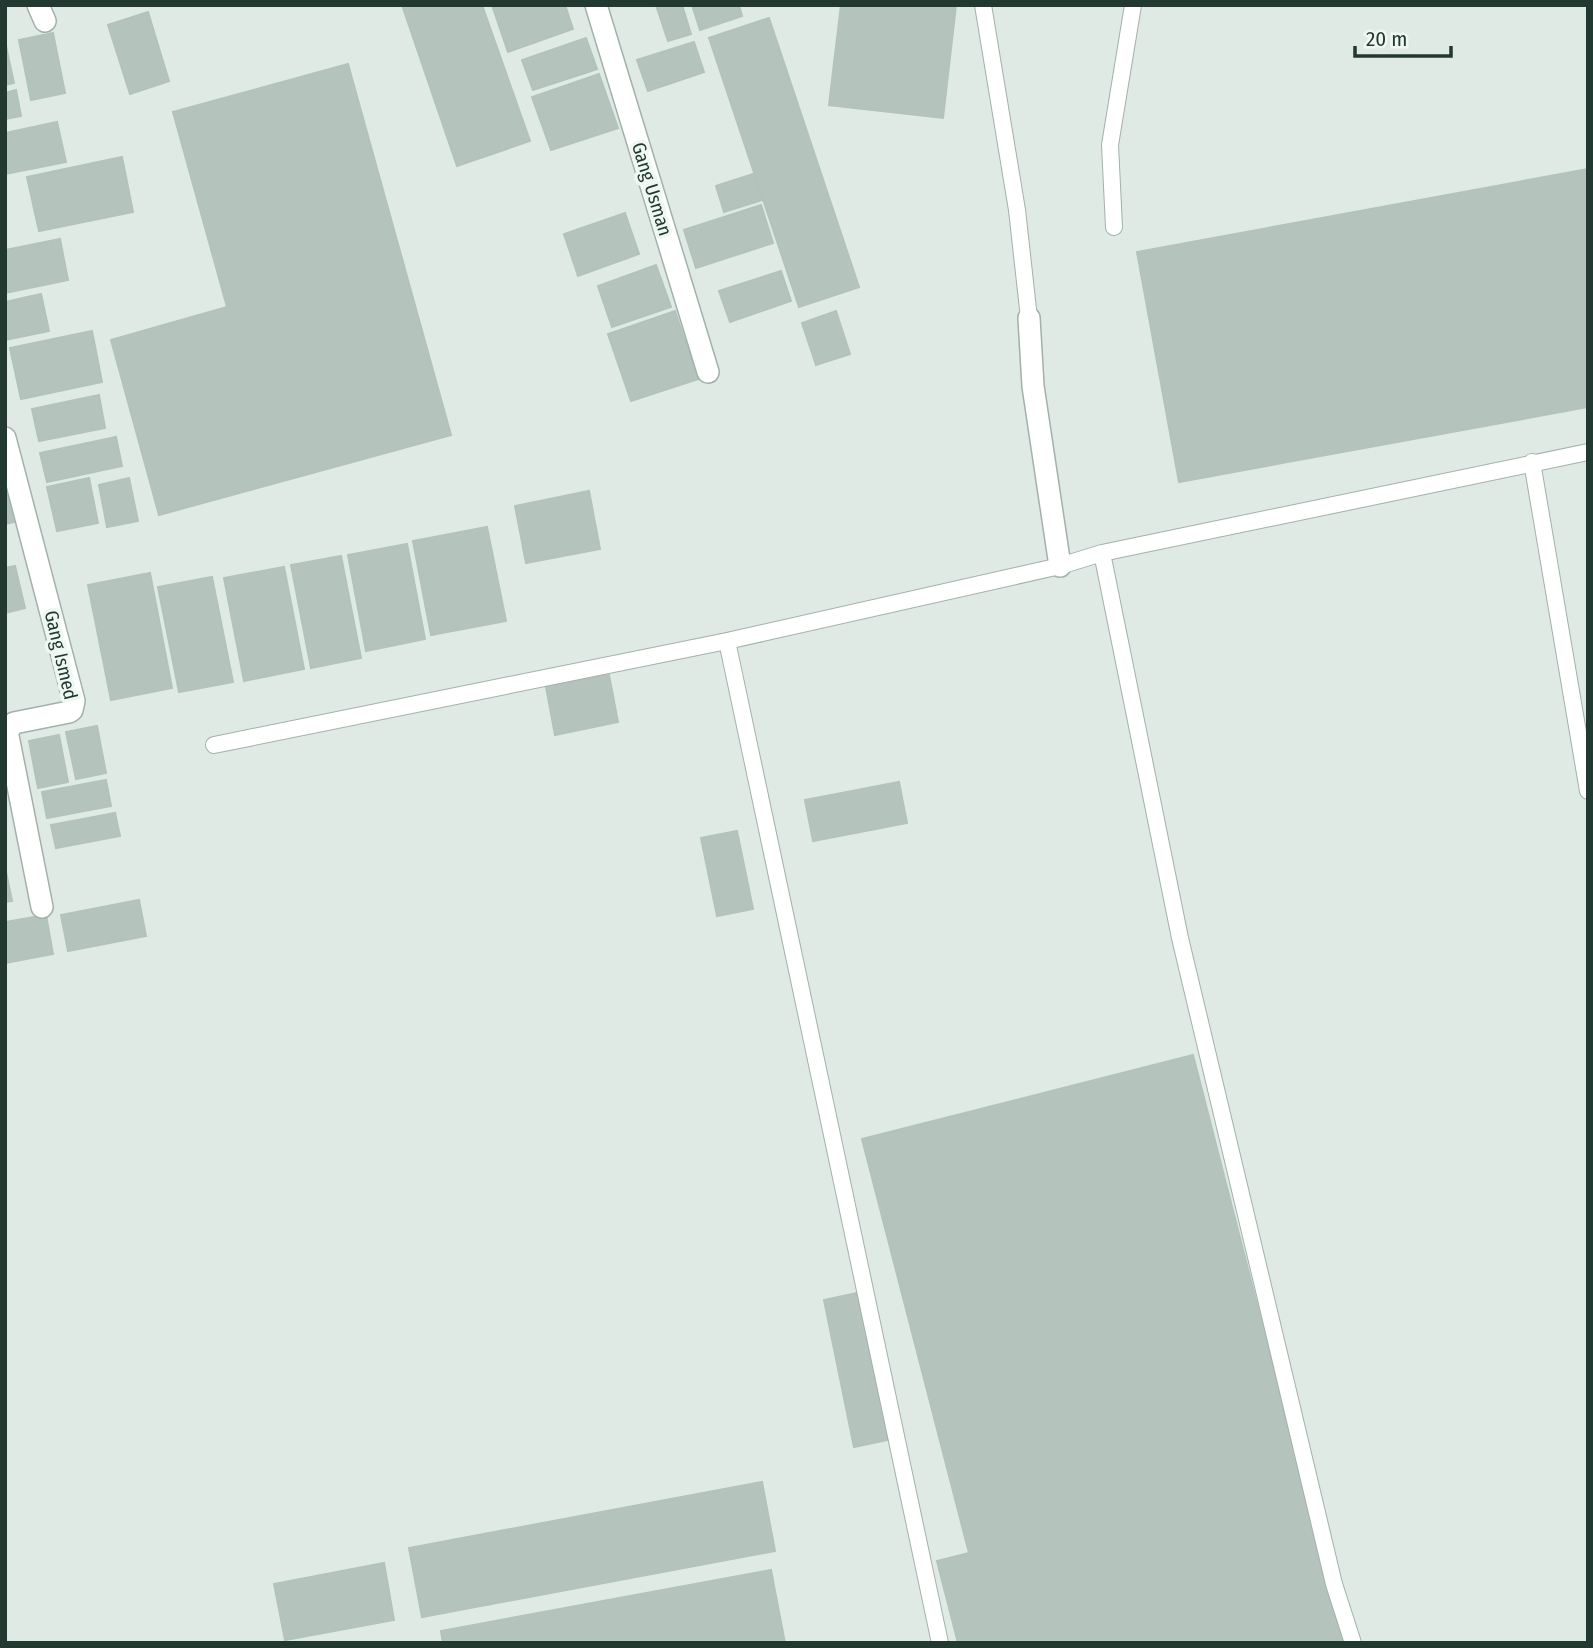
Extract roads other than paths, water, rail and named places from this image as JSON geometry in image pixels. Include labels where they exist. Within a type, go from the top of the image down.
[{"type":"street","name":"Gang Usman","points":[[596,5],[708,372]]},
{"type":"street","points":[[1029,318],[1033,386],[1060,566]]},
{"type":"street","name":"Gang Ismed","points":[[5,438],[74,701],[69,712],[14,723],[7,731],[42,906]]},
{"type":"lane","points":[[983,5],[1017,210],[1029,318]]},
{"type":"lane","points":[[1114,226],[1110,145],[1133,5]]},
{"type":"lane","points":[[214,745],[727,641],[1060,566],[1102,553],[1588,452]]},
{"type":"lane","points":[[1532,462],[1588,791]]},
{"type":"lane","points":[[1102,553],[1180,938],[1334,1584],[1353,1643]]},
{"type":"lane","points":[[727,641],[940,1643]]}]
